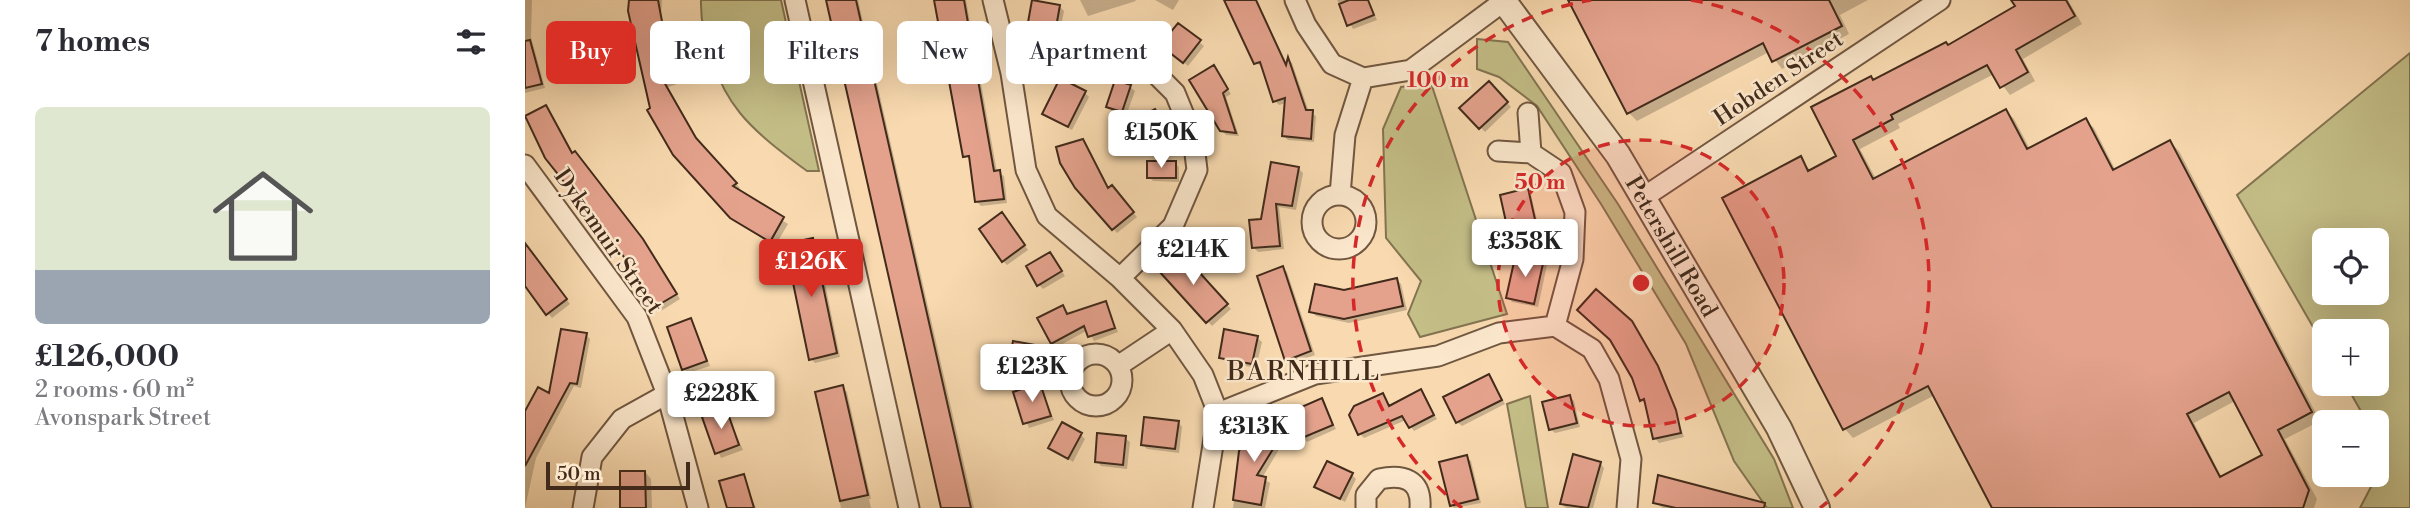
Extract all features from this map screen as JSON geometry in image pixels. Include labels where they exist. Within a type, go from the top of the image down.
[{"type":"street","points":[[795,0],[909,508]]},
{"type":"street","points":[[993,0],[1006,53]]},
{"type":"street","points":[[1295,0],[1307,26],[1332,64],[1363,78],[1411,70],[1504,0]]},
{"type":"street","name":"Petershill Road","points":[[1504,0],[1618,155],[1644,197],[1779,428],[1817,508]]},
{"type":"street","name":"Hobden Street","points":[[1644,197],[1927,4]]},
{"type":"street","points":[[1340,195],[1345,135],[1363,78]]},
{"type":"street","points":[[1013,84],[1026,170],[1048,216],[1120,278],[1172,330],[1203,375],[1218,413],[1203,508]]},
{"type":"street","points":[[1120,278],[1173,226],[1198,170],[1193,137],[1175,93],[1166,84]]},
{"type":"street","points":[[1528,113],[1531,153]]},
{"type":"street","points":[[1498,152],[1531,153],[1561,173],[1575,212],[1573,259],[1555,326]]},
{"type":"street","name":"Dykemuir Street","points":[[525,165],[637,317],[667,394],[698,508]]},
{"type":"street","points":[[1218,413],[1315,374],[1438,356],[1499,333],[1555,326],[1593,349],[1609,379],[1631,458],[1627,508]]},
{"type":"street","points":[[1118,366],[1172,330]]},
{"type":"street","points":[[583,508],[592,457],[622,419],[667,394]]},
{"type":"street","points":[[1366,508],[1366,495],[1379,479],[1397,475],[1413,484],[1420,494],[1420,508]]},
{"type":"shaded area","points":[[701,0],[781,0],[786,21],[764,21],[764,84],[800,84],[819,171],[807,171],[755,129],[740,113],[722,84],[750,84],[750,21],[702,21]]},
{"type":"shaded area","points":[[1477,39],[1508,42],[1618,204],[1774,459],[1793,508],[1767,508],[1734,461],[1686,344],[1601,204],[1537,106],[1499,77],[1477,69]]},
{"type":"shaded area","points":[[2410,53],[2410,508],[2360,508],[2371,487],[2389,487],[2389,410],[2360,410],[2352,396],[2389,396],[2389,319],[2312,319],[2312,325],[2237,195]]},
{"type":"shaded area","points":[[1431,83],[1507,314],[1420,337],[1408,314],[1421,281],[1386,238],[1383,129],[1401,87]]},
{"type":"shaded area","points":[[1530,396],[1548,508],[1526,508],[1507,404]]},
{"type":"building","points":[[629,0],[658,0],[662,21],[650,21],[650,84],[665,84],[696,138],[737,183],[733,186],[784,217],[770,242],[730,218],[673,155],[647,110],[650,108],[636,46],[636,21],[630,21]]},
{"type":"building","points":[[826,0],[856,0],[861,21],[831,21]]},
{"type":"building","points":[[934,0],[964,0],[968,21],[938,21]]},
{"type":"building","points":[[1032,0],[1060,5],[1057,21],[1028,21]]},
{"type":"building","points":[[1224,0],[1256,0],[1286,65],[1288,57],[1306,110],[1313,110],[1311,139],[1282,136],[1285,98],[1273,102],[1260,62],[1254,64]]},
{"type":"building","points":[[1349,0],[1368,0],[1374,15],[1347,26],[1339,4]]},
{"type":"building","points":[[1568,0],[1829,0],[1842,26],[1772,62],[1763,43],[1627,114]]},
{"type":"building","points":[[2011,0],[2066,0],[2075,16],[2016,50],[2028,72],[2000,88],[1987,65],[1891,115],[1893,119],[1853,140],[1873,179],[2006,109],[2027,149],[2086,118],[2113,170],[2170,140],[2312,412],[2278,430],[2309,490],[2303,508],[1992,508],[1928,386],[1843,430],[1722,198],[1801,156],[1808,171],[1836,156],[1811,107],[1871,76],[1873,80],[1946,42],[1948,45],[2015,6]],"holes":[[[2229,392],[2262,455],[2220,477],[2187,414]]]},
{"type":"building","points":[[1178,23],[1201,40],[1183,63],[1172,54],[1172,30]]},
{"type":"building","points":[[530,40],[542,84],[525,88],[525,41]]},
{"type":"building","points":[[1214,65],[1228,89],[1223,93],[1236,133],[1220,131],[1189,80]]},
{"type":"building","points":[[1489,81],[1508,102],[1479,129],[1459,108]]},
{"type":"building","points":[[845,84],[875,84],[971,508],[941,508]]},
{"type":"building","points":[[950,84],[979,84],[994,171],[1000,170],[1004,199],[975,202],[969,156],[963,157]]},
{"type":"building","points":[[1057,84],[1072,84],[1086,91],[1068,127],[1042,114]]},
{"type":"building","points":[[1114,84],[1131,85],[1122,112],[1106,107]]},
{"type":"building","points":[[546,105],[572,153],[575,151],[643,239],[677,294],[655,307],[624,257],[545,158],[525,116]]},
{"type":"building","points":[[1155,109],[1169,134],[1143,147],[1130,122]]},
{"type":"building","points":[[1083,139],[1108,188],[1112,185],[1134,212],[1112,230],[1075,188],[1060,163],[1056,147]]},
{"type":"building","points":[[1147,161],[1176,161],[1176,178],[1147,178]]},
{"type":"building","points":[[1271,162],[1299,167],[1292,206],[1276,204],[1280,246],[1252,248],[1249,220],[1261,219]]},
{"type":"building","points":[[1528,188],[1538,233],[1510,240],[1500,195]]},
{"type":"building","points":[[1002,212],[1025,245],[1002,262],[979,229]]},
{"type":"building","points":[[813,238],[837,353],[809,360],[785,244]]},
{"type":"building","points":[[525,243],[567,299],[546,315],[525,286]]},
{"type":"building","points":[[1180,251],[1228,304],[1206,323],[1158,270]]},
{"type":"building","points":[[1050,252],[1062,271],[1037,286],[1026,266]]},
{"type":"building","points":[[1516,253],[1544,259],[1534,304],[1506,298]]},
{"type":"building","points":[[1283,266],[1311,351],[1285,361],[1257,276]]},
{"type":"building","points":[[1397,278],[1403,306],[1344,319],[1309,312],[1315,284],[1344,290]]},
{"type":"building","points":[[1596,289],[1632,321],[1658,366],[1676,410],[1681,433],[1653,439],[1644,399],[1640,401],[1632,378],[1610,340],[1577,310]]},
{"type":"building","points":[[1106,301],[1115,328],[1088,337],[1084,326],[1051,344],[1037,318],[1063,305],[1067,314]]},
{"type":"building","points":[[691,318],[707,361],[682,370],[667,327]]},
{"type":"building","points":[[561,329],[587,333],[577,384],[570,383],[525,466],[525,411],[538,387],[549,393]]},
{"type":"building","points":[[1224,329],[1258,336],[1252,364],[1219,358]]},
{"type":"building","points":[[1013,341],[1041,346],[1037,374],[1008,369]]},
{"type":"building","points":[[1489,374],[1502,400],[1456,423],[1443,397]]},
{"type":"building","points":[[1040,383],[1051,416],[1023,424],[1013,392]]},
{"type":"building","points":[[843,385],[868,495],[840,501],[815,392]]},
{"type":"building","points":[[1421,389],[1434,415],[1409,428],[1402,416],[1358,435],[1349,415],[1354,406],[1383,393],[1389,406]]},
{"type":"building","points":[[1570,395],[1577,423],[1549,430],[1542,402]]},
{"type":"building","points":[[1322,398],[1333,425],[1302,438],[1290,412]]},
{"type":"building","points":[[726,408],[739,445],[715,454],[702,417]]},
{"type":"building","points":[[1144,417],[1179,421],[1175,449],[1141,445]]},
{"type":"building","points":[[1256,421],[1281,436],[1257,475],[1266,477],[1261,505],[1233,500],[1239,451]]},
{"type":"building","points":[[1062,422],[1082,433],[1068,459],[1048,448]]},
{"type":"building","points":[[1097,433],[1126,436],[1123,465],[1095,462]]},
{"type":"building","points":[[1573,454],[1601,462],[1588,508],[1560,504]]},
{"type":"building","points":[[1467,455],[1478,499],[1450,506],[1439,462]]},
{"type":"building","points":[[1327,461],[1353,473],[1340,499],[1314,487]]},
{"type":"building","points":[[620,471],[645,471],[646,508],[620,508]]},
{"type":"building","points":[[744,474],[754,508],[727,508],[719,481]]},
{"type":"building","points":[[1658,475],[1765,503],[1764,508],[1676,508],[1653,503]]},
{"type":"district","name":"BARNHILL","points":[[1304,371]]}]
